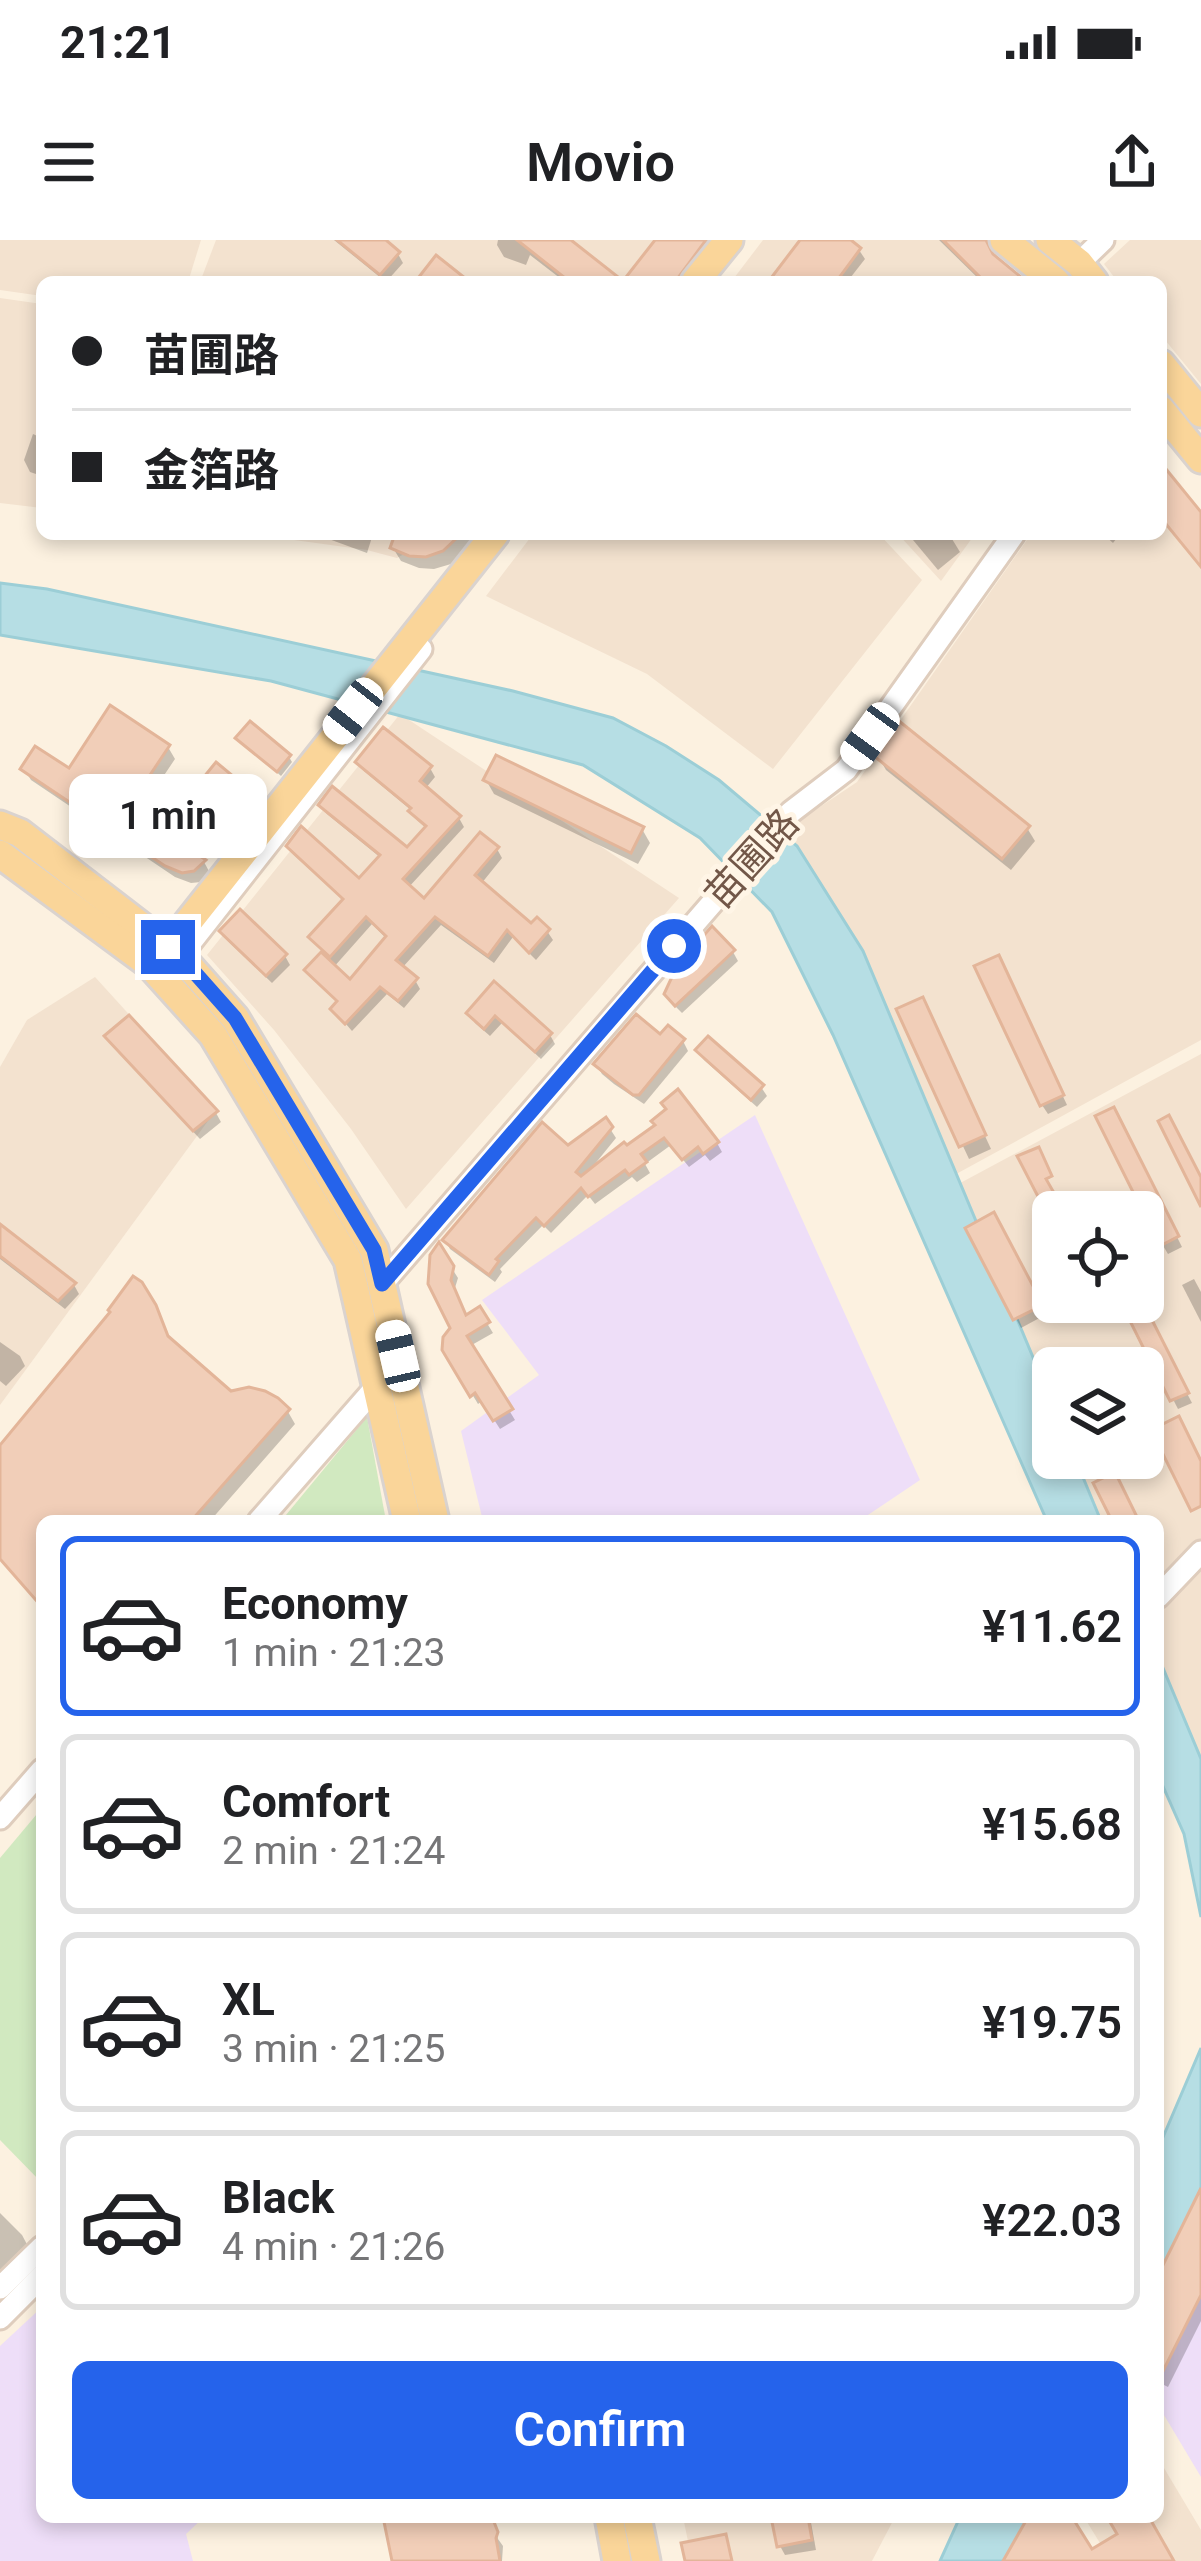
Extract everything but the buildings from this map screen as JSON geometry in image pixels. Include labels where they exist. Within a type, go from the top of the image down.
[{"type":"main road","points":[[700,276],[729,240]]},
{"type":"main road","points":[[717,276],[746,240]]},
{"type":"main road","points":[[1004,240],[1049,276]]},
{"type":"main road","points":[[1050,240],[1086,273]]},
{"type":"main road","points":[[1167,371],[1201,413]]},
{"type":"main road","points":[[1167,417],[1201,459]]},
{"type":"main road","points":[[167,957],[380,689],[491,540]]},
{"type":"main road","points":[[435,618],[506,540]]},
{"type":"main road","points":[[0,825],[20,833],[235,1018],[374,1250],[434,1515]]},
{"type":"main road","points":[[0,854],[167,957],[348,1260],[406,1515]]},
{"type":"main road","points":[[610,2523],[617,2561]]},
{"type":"main road","points":[[638,2523],[646,2561]]},
{"type":"street","points":[[1086,273],[1103,240]]},
{"type":"street","name":"苗圃路","points":[[382,1284],[791,812],[846,770],[1010,540]]},
{"type":"street","points":[[264,1515],[376,1386]]},
{"type":"street","points":[[1164,1591],[1201,1552]]},
{"type":"street","points":[[0,1818],[36,1777]]},
{"type":"street","points":[[0,2288],[36,2253]]},
{"type":"street","points":[[0,2318],[36,2282]]},
{"type":"shaded area","points":[[0,240],[201,240],[190,276],[36,276],[36,295],[0,290]]},
{"type":"shaded area","points":[[216,240],[671,240],[644,276],[202,276]]},
{"type":"shaded area","points":[[763,240],[961,240],[1000,276],[736,276]]},
{"type":"shaded area","points":[[1130,240],[1201,240],[1201,384],[1167,342],[1167,276],[1113,276],[1104,264]]},
{"type":"shaded area","points":[[0,298],[36,303],[36,507],[0,503]]},
{"type":"shaded area","points":[[1167,468],[1201,510],[1201,1040],[936,1185],[779,858],[799,821],[857,782],[1027,540],[1167,540]]},
{"type":"shaded area","points":[[294,540],[428,540],[397,558]]},
{"type":"shaded area","points":[[528,540],[885,540],[922,580],[773,769],[647,674],[486,596]]},
{"type":"shaded area","points":[[903,540],[971,540],[941,581]]},
{"type":"shaded area","points":[[400,714],[679,898],[406,1209],[274,1030],[207,955]]},
{"type":"shaded area","points":[[95,977],[216,1110],[0,1405],[0,1067],[27,1020]]},
{"type":"shaded area","points":[[1201,1054],[1201,1767],[1164,1724],[1164,1515],[1083,1515],[1067,1479],[1164,1479],[1164,1347],[1032,1347],[1032,1403],[938,1195]]},
{"type":"shaded area","points":[[755,1115],[920,1480],[868,1515],[482,1515],[461,1431],[539,1375],[482,1300]]},
{"type":"shaded area","points":[[1201,2165],[1201,2477],[1164,2415],[1164,2266]]},
{"type":"shaded area","points":[[36,2313],[36,2523],[198,2523],[186,2534],[193,2561],[0,2561],[0,2346]]},
{"type":"shaded area","points":[[1164,2468],[1201,2530],[1201,2561],[1111,2561],[1088,2523],[1164,2523]]},
{"type":"shaded area","points":[[684,2523],[892,2523],[872,2561],[692,2561]]},
{"type":"green space","points":[[367,1417],[385,1515],[286,1515]]},
{"type":"green space","points":[[36,1815],[36,2177],[0,2140],[0,1858]]},
{"type":"water","points":[[0,583],[47,589],[513,691],[613,718],[719,780],[797,846],[863,951],[1032,1355],[1032,1479],[1084,1479],[1099,1515],[1044,1515],[833,1035],[772,912],[700,838],[583,765],[271,681],[0,635]]},
{"type":"water","points":[[1164,1670],[1201,1759],[1201,1917],[1184,1834],[1164,1789]]},
{"type":"water","points":[[1201,2048],[1201,2207],[1164,2280],[1164,2135]]},
{"type":"water","points":[[957,2523],[1041,2523],[1021,2561],[940,2561]]},
{"type":"route","points":[[168,947],[235,1018],[374,1250],[382,1284],[674,946]]}]
